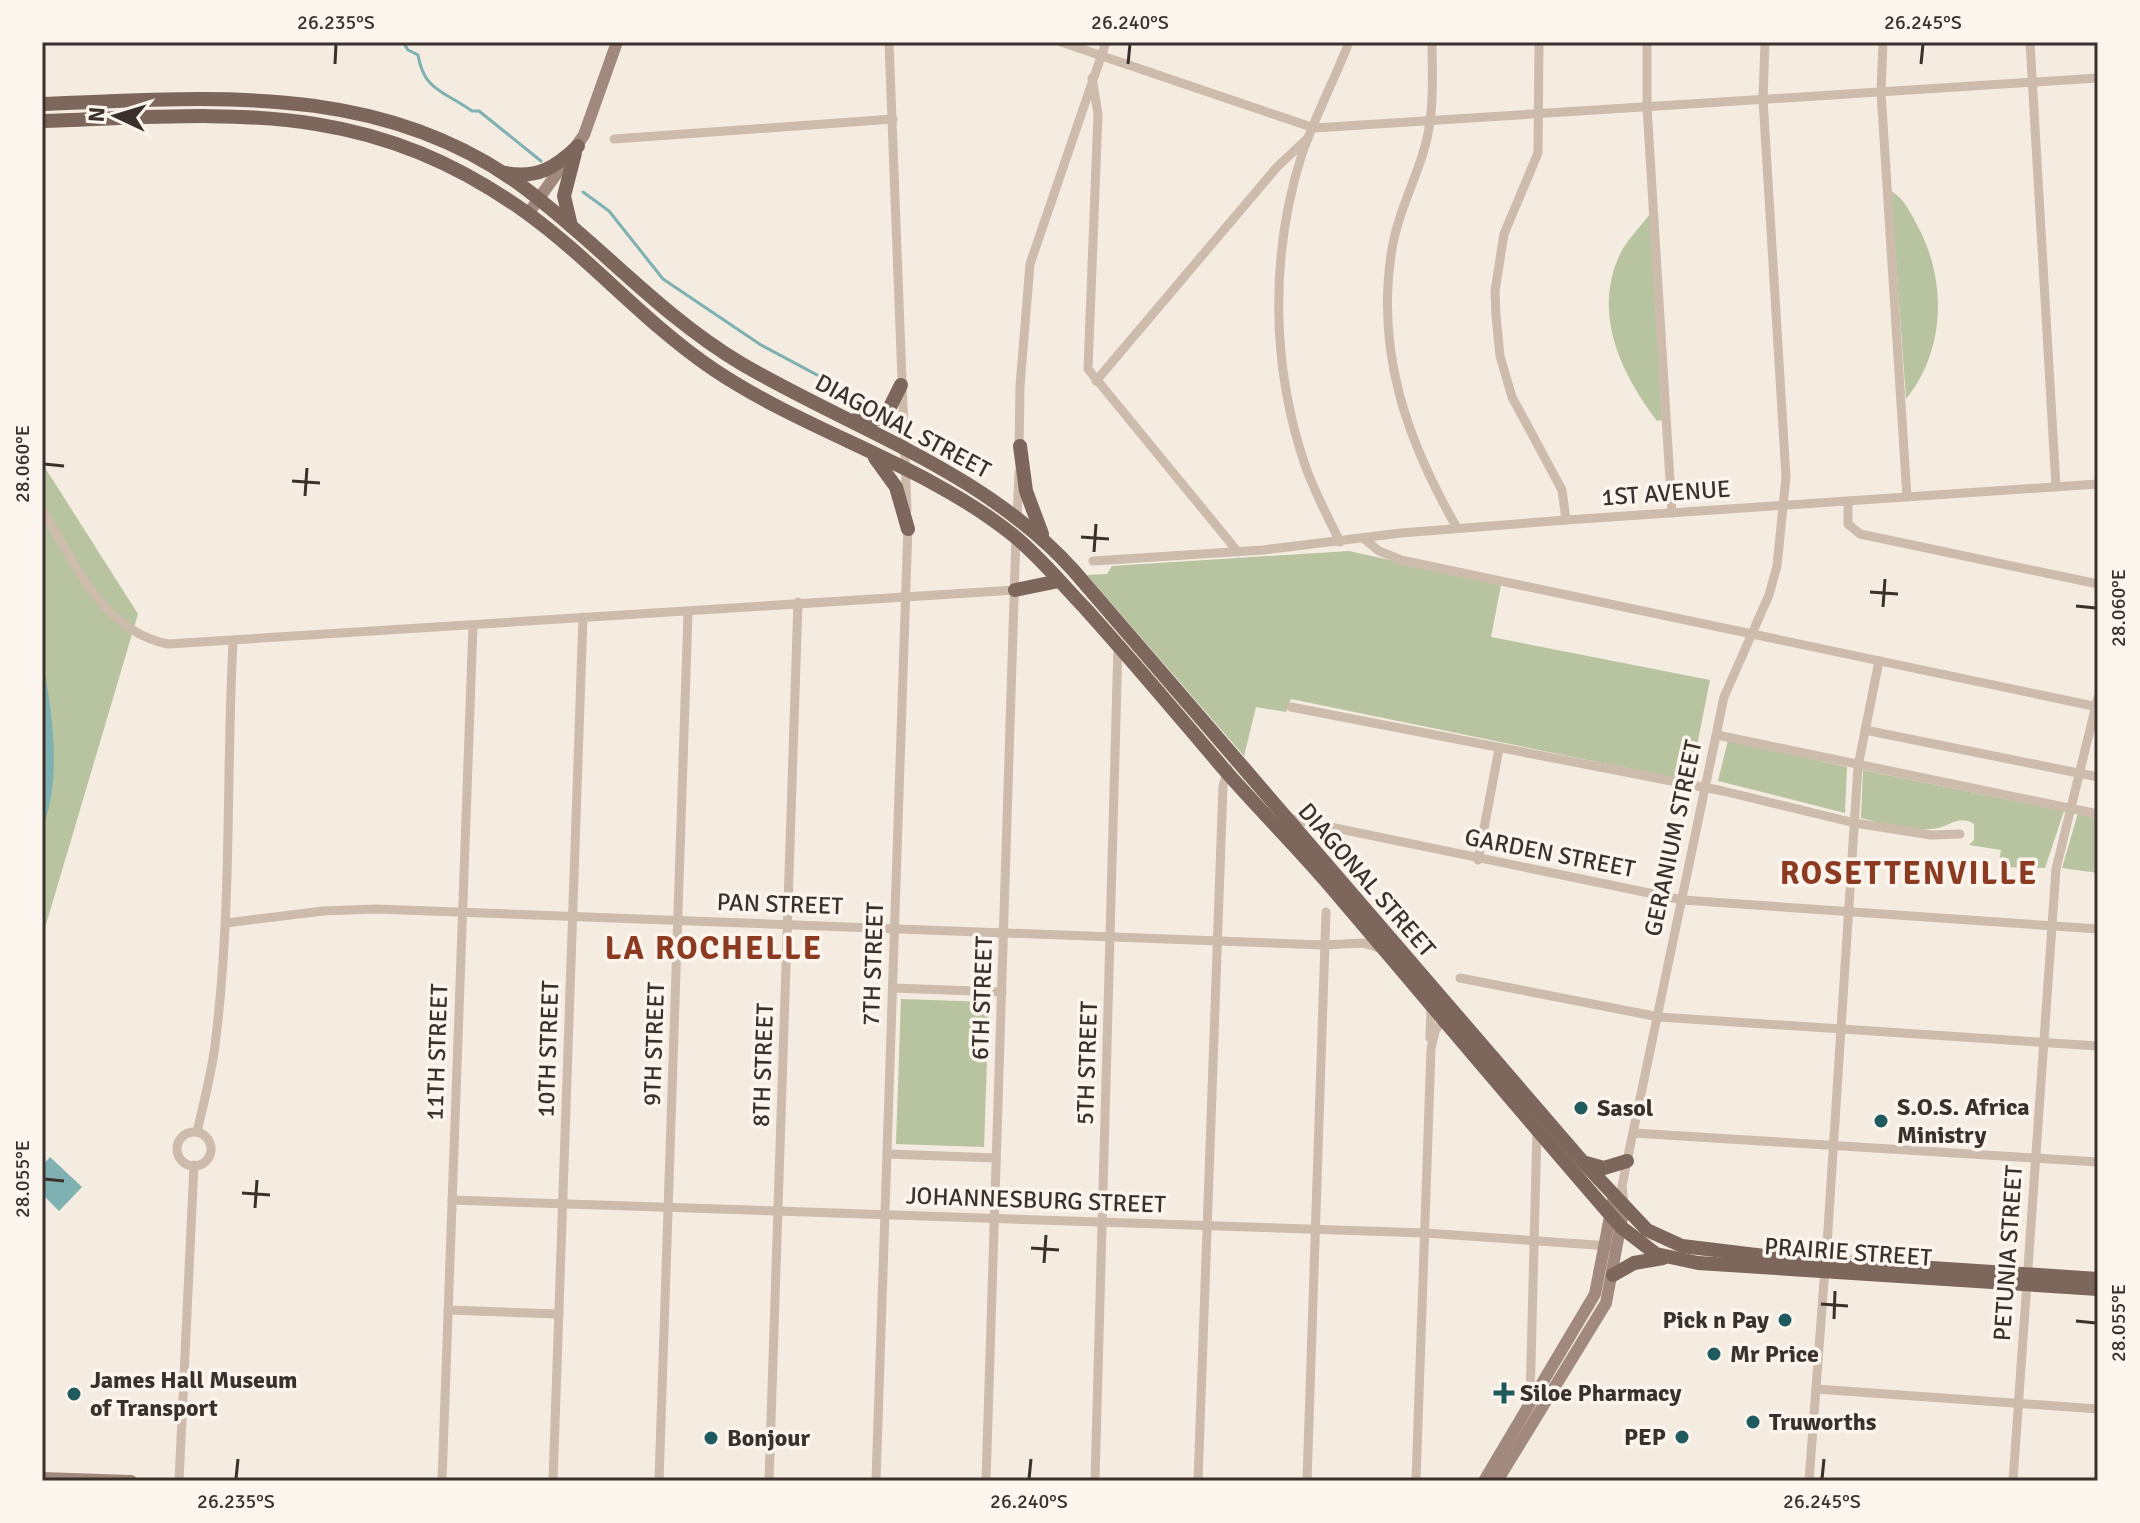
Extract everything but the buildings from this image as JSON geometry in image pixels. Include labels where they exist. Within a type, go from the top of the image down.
[{"type":"main road","points":[[572,228],[564,196],[576,150],[617,42]]},
{"type":"main road","name":"DIAGONAL STREET","points":[[42,104],[247,97],[309,103],[364,113],[420,132],[500,172],[539,200],[699,336],[754,371],[960,477],[1017,516],[1045,541],[1431,1007],[1447,1015],[1582,1161],[1620,1196]]},
{"type":"main road","name":"DIAGONAL STREET","points":[[42,121],[263,116],[353,129],[399,143],[459,170],[528,214],[648,321],[755,395],[945,489],[1016,538],[1230,766],[1284,817],[1537,1129],[1616,1221]]},
{"type":"main road","points":[[500,172],[529,176],[545,172],[576,150]]},
{"type":"main road","points":[[528,214],[576,150]]},
{"type":"main road","points":[[847,419],[872,421],[886,415],[901,385]]},
{"type":"main road","points":[[1020,446],[1026,491],[1045,541]]},
{"type":"main road","points":[[868,451],[896,487],[908,529]]},
{"type":"main road","points":[[1015,590],[1059,581]]},
{"type":"main road","points":[[1582,1161],[1604,1168],[1627,1161]]},
{"type":"main road","name":"GERANIUM STREET","points":[[1484,1481],[1595,1294],[1612,1246],[1620,1196]]},
{"type":"main road","name":"PRAIRIE STREET","points":[[1620,1196],[1647,1230],[1682,1246],[1826,1267]]},
{"type":"main road","name":"PRAIRIE STREET","points":[[1616,1221],[1648,1250],[1668,1257],[2026,1281],[2098,1289]]},
{"type":"main road","name":"GERANIUM STREET","points":[[1497,1481],[1598,1318],[1613,1275],[1612,1246]]},
{"type":"main road","points":[[1613,1275],[1634,1263],[1668,1257]]},
{"type":"main road","name":"PRAIRIE STREET","points":[[2026,1281],[2098,1279]]},
{"type":"main road","points":[[42,1478],[131,1481]]},
{"type":"street","name":"7TH STREET","points":[[876,1481],[908,529],[889,42]]},
{"type":"street","points":[[1061,42],[1314,128],[2098,78]]},
{"type":"street","name":"6TH STREET","points":[[986,1481],[1021,372],[1030,264],[1106,42]]},
{"type":"street","points":[[1340,542],[1305,466],[1290,412],[1280,336],[1282,245],[1291,196],[1308,138],[1349,42]]},
{"type":"street","points":[[1432,42],[1430,122],[1405,196],[1392,250],[1389,339],[1393,374],[1409,432],[1457,528]]},
{"type":"street","points":[[1539,42],[1538,153],[1504,234],[1495,291],[1496,316],[1500,356],[1512,397],[1562,490],[1566,520]]},
{"type":"street","points":[[1647,42],[1647,107],[1672,513]]},
{"type":"street","name":"GERANIUM STREET","points":[[1620,1196],[1727,687],[1777,566],[1785,506],[1785,445],[1763,99],[1765,42]]},
{"type":"street","points":[[1883,42],[1881,92],[1907,497]]},
{"type":"street","points":[[2030,42],[2056,487]]},
{"type":"street","points":[[1092,78],[1098,114],[1088,369],[1238,552]]},
{"type":"street","points":[[614,139],[893,119]]},
{"type":"street","points":[[1096,381],[1277,167],[1308,138]]},
{"type":"street","name":"1ST AVENUE","points":[[1093,561],[1238,552],[1457,528],[2098,484]]},
{"type":"street","points":[[1848,501],[1848,524],[1860,534],[2098,584]]},
{"type":"street","points":[[42,510],[98,599],[125,628],[141,638],[168,644],[1015,590]]},
{"type":"street","points":[[1363,538],[1379,551],[1401,560],[1750,635],[2097,704]]},
{"type":"street","name":"8TH STREET","points":[[769,1481],[798,602]]},
{"type":"street","name":"9TH STREET","points":[[661,1479],[688,613]]},
{"type":"street","name":"10TH STREET","points":[[553,1481],[583,617]]},
{"type":"street","name":"11TH STREET","points":[[442,1481],[473,625]]},
{"type":"street","points":[[197,1132],[216,1039],[226,923],[228,736],[233,642]]},
{"type":"street","name":"5TH STREET","points":[[1095,1481],[1118,645]]},
{"type":"street","points":[[1827,1245],[1858,766],[1879,661]]},
{"type":"street","name":"PETUNIA STREET","points":[[2013,1481],[2056,869],[2097,704]]},
{"type":"street","points":[[1291,707],[1703,790],[1723,791],[1855,823],[1916,833],[1960,834]]},
{"type":"street","points":[[1865,730],[2098,777]]},
{"type":"street","points":[[1717,735],[2098,814]]},
{"type":"street","points":[[1478,860],[1499,749]]},
{"type":"street","points":[[1198,1481],[1215,941],[1230,766]]},
{"type":"street","name":"GARDEN STREET","points":[[1284,817],[1478,860],[1683,900],[2098,929]]},
{"type":"street","name":"PAN STREET","points":[[226,923],[323,911],[463,912],[1324,945],[1363,943],[1383,950]]},
{"type":"street","points":[[1307,1481],[1318,1230],[1326,912]]},
{"type":"street","points":[[1460,978],[1659,1017],[2098,1046]]},
{"type":"street","points":[[893,988],[1002,992]]},
{"type":"street","points":[[1416,1481],[1431,1007]]},
{"type":"street","points":[[1431,1049],[1435,1031],[1447,1015]]},
{"type":"street","points":[[1530,1402],[1537,1129]]},
{"type":"street","points":[[197,1132],[209,1140],[211,1149],[204,1162],[194,1165],[182,1160],[177,1148],[184,1135],[197,1132]]},
{"type":"street","points":[[1634,1133],[1834,1143],[2098,1162]]},
{"type":"street","points":[[887,1154],[996,1158]]},
{"type":"street","points":[[179,1481],[194,1165]]},
{"type":"street","name":"JOHANNESBURG STREET","points":[[452,1200],[1425,1233],[1612,1246]]},
{"type":"street","points":[[1809,1481],[1826,1267]]},
{"type":"street","points":[[448,1310],[559,1314]]},
{"type":"street","points":[[1816,1389],[2098,1409]]},
{"type":"green space","points":[[1891,191],[1906,206],[1927,246],[1937,291],[1938,314],[1929,359],[1906,399]]},
{"type":"green space","points":[[1650,214],[1662,420],[1657,421],[1622,363],[1614,342],[1609,299],[1612,276],[1620,254]]},
{"type":"green space","points":[[42,463],[138,614],[42,938]]},
{"type":"green space","points":[[1349,551],[1501,585],[1491,637],[1710,680],[1690,781],[1291,699],[1286,712],[1256,707],[1244,756],[1087,575],[1107,574],[1112,566]]},
{"type":"green space","points":[[1728,740],[1847,767],[1845,813],[1718,781]]},
{"type":"green space","points":[[1863,770],[2064,811],[2045,868],[1998,867],[2001,850],[1969,845],[1974,840],[1974,824],[1969,821],[1919,829],[1861,818]]},
{"type":"green space","points":[[2078,813],[2098,817],[2098,873],[2062,868]]},
{"type":"green space","points":[[901,999],[989,1002],[984,1147],[896,1144]]},
{"type":"water","points":[[42,657],[52,722],[54,766],[42,830]]},
{"type":"water","points":[[50,1157],[82,1187],[59,1211],[42,1194],[42,1166]]},
{"type":"waterway","points":[[403,42],[408,50],[418,55],[430,83],[472,111],[479,111],[541,161]]},
{"type":"waterway","points":[[583,192],[609,211],[663,279],[761,345],[877,407]]},
{"type":"place","name":"Sasol","points":[[1581,1108]]},
{"type":"place","name":"S.O.S. Africa Ministry","points":[[1881,1121]]},
{"type":"place","name":"Pick n Pay","points":[[1785,1320]]},
{"type":"place","name":"Mr Price","points":[[1714,1354]]},
{"type":"place","name":"Siloe Pharmacy","points":[[1504,1393]]},
{"type":"place","name":"James Hall Museum of Transport","points":[[74,1394]]},
{"type":"place","name":"Truworths","points":[[1753,1422]]},
{"type":"place","name":"PEP","points":[[1682,1437]]},
{"type":"place","name":"Bonjour","points":[[711,1438]]},
{"type":"district","name":"ROSETTENVILLE","points":[[1909,873]]},
{"type":"district","name":"LA ROCHELLE","points":[[714,948]]}]
